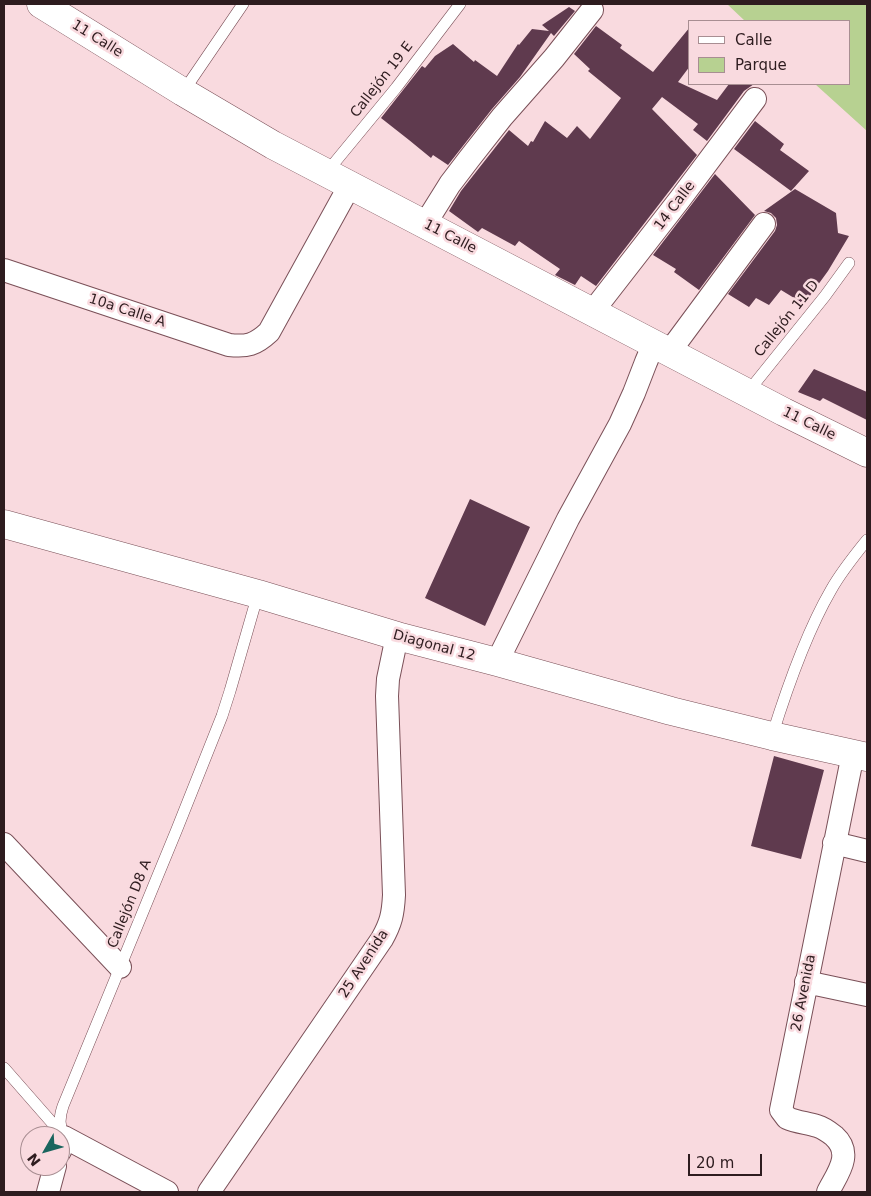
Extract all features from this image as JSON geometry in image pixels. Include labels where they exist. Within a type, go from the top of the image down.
[{"type":"street","name":"11 Calle","points":[[41,4],[273,145],[748,393],[867,453]]},
{"type":"street","points":[[425,224],[469,158],[592,10]]},
{"type":"street","name":"14 Calle","points":[[593,311],[755,100]]},
{"type":"street","name":"10a Calle A","points":[[4,270],[229,345],[252,344],[261,340],[269,332],[350,185]]},
{"type":"street","points":[[497,662],[568,519],[620,424],[646,362],[662,347],[764,224]]},
{"type":"street","name":"Diagonal 12","points":[[4,524],[258,594],[397,636],[671,711],[860,756]]},
{"type":"street","name":"25 Avenida","points":[[209,1192],[389,927],[394,895],[387,696],[388,679],[397,636]]},
{"type":"street","name":"26 Avenida","points":[[828,1192],[843,1161],[842,1146],[836,1138],[822,1128],[786,1118],[781,1110],[834,843],[860,756]]},
{"type":"street","points":[[834,843],[867,851]]},
{"type":"street","points":[[4,844],[120,967]]},
{"type":"street","points":[[806,982],[867,994]]},
{"type":"street","points":[[70,1148],[167,1192]]},
{"type":"street","points":[[48,1192],[53,1176]]},
{"type":"lane","points":[[183,92],[243,4]]},
{"type":"lane","name":"Callejón 19 E","points":[[326,173],[396,88],[460,4]]},
{"type":"lane","name":"Callejón 11 D","points":[[748,393],[850,263]]},
{"type":"lane","points":[[772,736],[806,640],[820,610],[846,566],[867,540]]},
{"type":"lane","name":"Callejón D8 A","points":[[60,1126],[60,1113],[222,716],[258,594]]},
{"type":"lane","points":[[4,1068],[48,1126]]},
{"type":"green space","points":[[727,4],[867,4],[867,131],[816,85],[851,85],[851,20],[744,20]]},
{"type":"building","points":[[569,7],[575,11],[554,36],[551,33],[520,77],[448,165],[433,155],[431,158],[381,118],[422,66],[425,68],[435,56],[453,44],[474,62],[475,60],[497,76],[518,44],[532,29],[549,31],[542,25]]},
{"type":"building","points":[[596,26],[622,45],[620,48],[653,72],[688,29],[688,69],[678,82],[717,100],[728,85],[753,85],[744,91],[707,141],[693,130],[698,124],[662,97],[652,109],[697,155],[596,286],[581,276],[575,285],[555,275],[560,269],[519,241],[515,246],[482,228],[478,232],[449,211],[461,191],[509,130],[528,146],[531,141],[533,142],[545,121],[567,138],[577,126],[590,139],[621,98],[588,71],[590,69],[574,54]]},
{"type":"building","points":[[755,121],[784,144],[780,150],[809,171],[791,191],[734,149]]},
{"type":"building","points":[[715,174],[755,215],[699,290],[674,272],[676,269],[653,255]]},
{"type":"building","points":[[795,189],[836,213],[838,233],[849,236],[828,271],[804,304],[781,290],[769,305],[756,298],[749,307],[728,294],[775,231],[777,225],[776,218],[771,213],[764,211]]},
{"type":"building","points":[[814,369],[867,392],[867,420],[823,398],[820,401],[798,392]]},
{"type":"building","points":[[470,499],[530,527],[485,626],[425,598]]},
{"type":"building","points":[[774,756],[824,770],[801,859],[751,846]]}]
